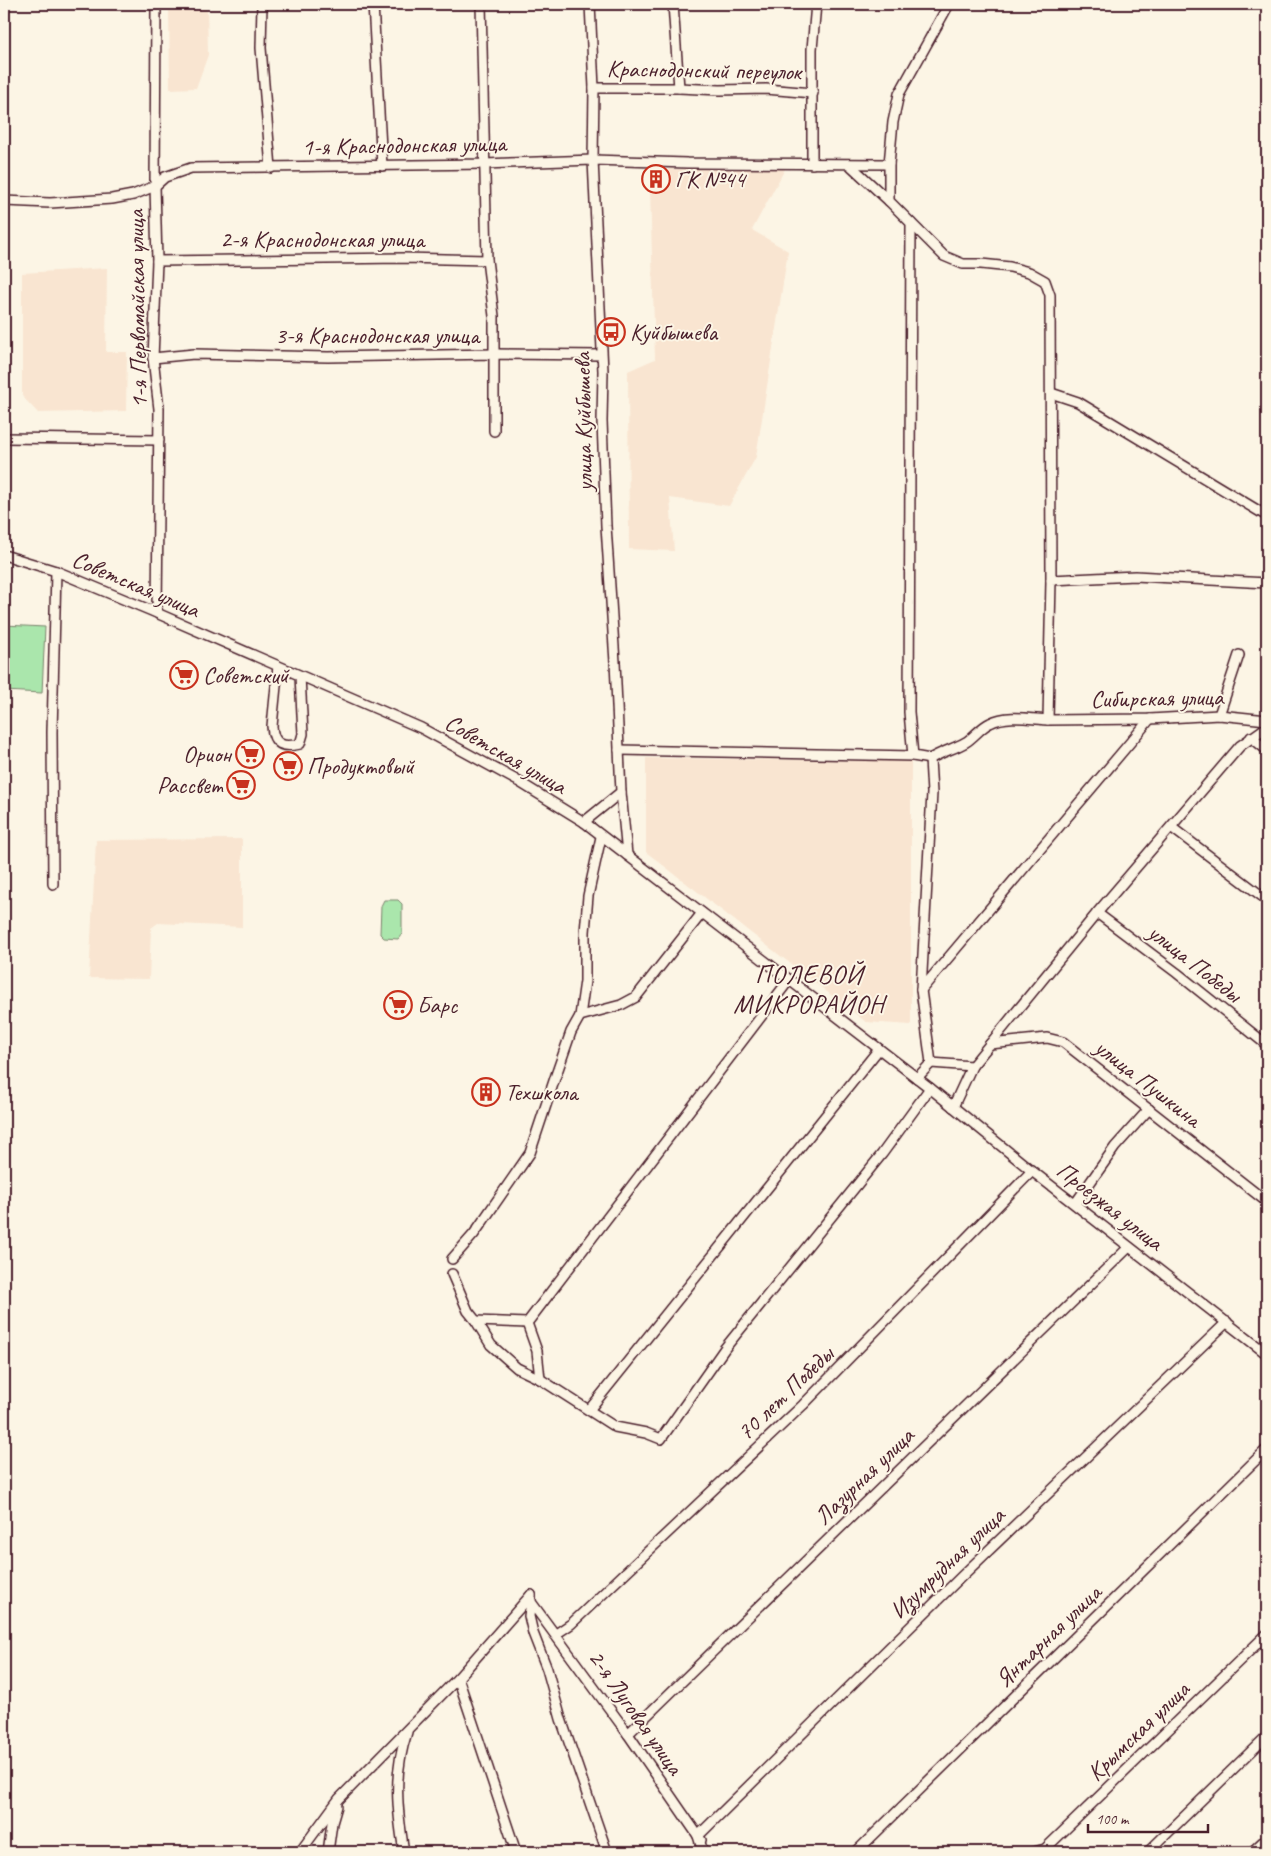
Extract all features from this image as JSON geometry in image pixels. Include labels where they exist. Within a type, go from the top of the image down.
[{"type":"street","name":"1-я Первомайская улица","points":[[156,4],[155,186],[157,261],[153,358],[159,409],[157,613]]},
{"type":"street","points":[[262,4],[262,48],[271,168]]},
{"type":"street","points":[[374,4],[382,166]]},
{"type":"street","points":[[481,4],[487,260],[494,316],[494,431]]},
{"type":"street","name":"улица Куйбышева","points":[[590,4],[594,88],[593,160],[603,372],[602,421],[606,526],[621,792],[627,855]]},
{"type":"street","points":[[673,4],[679,88]]},
{"type":"street","points":[[812,164],[812,49],[816,4]]},
{"type":"street","points":[[889,201],[889,164],[893,122],[899,94],[949,4]]},
{"type":"street","name":"Краснодонский переулок","points":[[594,88],[766,89],[813,93]]},
{"type":"street","name":"1-я Краснодонская улица","points":[[4,201],[50,202],[112,199],[133,195],[155,186],[165,177],[191,168],[484,164],[593,160],[889,164]]},
{"type":"street","points":[[848,164],[889,201],[944,256],[963,264],[1010,267],[1029,272],[1045,281],[1050,295],[1051,393],[1051,580],[1048,720]]},
{"type":"street","points":[[911,223],[909,712],[913,756]]},
{"type":"street","name":"2-я Краснодонская улица","points":[[157,261],[403,258],[487,260]]},
{"type":"street","name":"3-я Краснодонская улица","points":[[153,358],[194,354],[328,357],[494,354],[601,355]]},
{"type":"street","points":[[1051,393],[1078,402],[1265,512]]},
{"type":"street","points":[[4,438],[159,440]]},
{"type":"street","name":"Советская улица","points":[[4,555],[56,572],[157,613],[421,728],[516,780],[584,822],[930,1088]]},
{"type":"street","points":[[53,884],[52,732],[56,572]]},
{"type":"street","points":[[1051,580],[1135,576],[1267,583]]},
{"type":"street","points":[[1219,715],[1239,655]]},
{"type":"street","points":[[278,666],[272,726],[273,736],[280,744],[289,747],[300,744],[304,734],[300,676]]},
{"type":"street","name":"Сибирская улица","points":[[930,759],[977,735],[988,723],[1003,718],[1048,720],[1150,719],[1219,715],[1267,720]]},
{"type":"street","points":[[921,990],[1150,719]]},
{"type":"street","points":[[953,1107],[972,1066],[1097,913],[1240,746],[1267,727]]},
{"type":"street","points":[[1251,737],[1267,750]]},
{"type":"street","points":[[619,750],[913,756],[930,759],[932,793],[921,990],[931,1062],[917,1078]]},
{"type":"street","points":[[584,822],[621,792]]},
{"type":"street","points":[[1171,827],[1267,900]]},
{"type":"street","points":[[452,1259],[474,1234],[530,1153],[571,1032],[580,1016],[585,981],[585,932],[588,896],[601,836]]},
{"type":"street","points":[[580,1016],[622,1005],[636,997],[702,913]]},
{"type":"street","name":"улица Победы","points":[[1097,913],[1177,973],[1267,1045]]},
{"type":"street","points":[[527,1323],[789,980]]},
{"type":"street","name":"улица Пушкина","points":[[990,1044],[1047,1038],[1063,1042],[1267,1202]]},
{"type":"street","points":[[589,1410],[879,1049]]},
{"type":"street","points":[[931,1062],[972,1066]]},
{"type":"street","points":[[452,1274],[468,1311],[476,1320],[491,1345],[517,1368],[540,1379],[614,1427],[661,1438],[725,1348],[882,1154],[930,1088]]},
{"type":"street","name":"Проезжая улица","points":[[930,1088],[1032,1172],[1267,1354]]},
{"type":"street","points":[[1075,1204],[1115,1146],[1149,1109]]},
{"type":"street","name":"70 лет Победы","points":[[556,1634],[578,1618],[804,1405],[1032,1172]]},
{"type":"street","name":"Лазурная улица","points":[[628,1734],[1129,1247]]},
{"type":"street","points":[[476,1320],[527,1323]]},
{"type":"street","name":"Изумрудная улица","points":[[698,1836],[962,1576],[1227,1322]]},
{"type":"street","points":[[527,1323],[537,1351],[540,1379]]},
{"type":"street","name":"Янтарная улица","points":[[856,1852],[1267,1449]]},
{"type":"street","points":[[300,1852],[339,1800],[458,1678],[531,1599]]},
{"type":"street","points":[[531,1599],[529,1616],[533,1633],[547,1669],[561,1719],[607,1852]]},
{"type":"street","name":"2-я Луговая улица","points":[[531,1599],[628,1734],[709,1852]]},
{"type":"street","name":"Крымская улица","points":[[1034,1852],[1045,1849],[1267,1634]]},
{"type":"street","points":[[458,1678],[516,1852]]},
{"type":"street","points":[[404,1852],[397,1808],[397,1784],[402,1745],[408,1728]]},
{"type":"street","points":[[1148,1852],[1267,1736]]},
{"type":"street","points":[[328,1852],[332,1823],[339,1800]]},
{"type":"street","points":[[698,1836],[703,1852]]},
{"type":"street","points":[[1252,1852],[1267,1838]]},
{"type":"shaded area","points":[[169,4],[207,4],[208,55],[196,88],[170,89]]},
{"type":"shaded area","points":[[669,169],[785,169],[752,230],[788,251],[756,457],[729,506],[670,498],[674,551],[629,549],[628,371],[655,359],[650,189]]},
{"type":"shaded area","points":[[107,268],[106,352],[127,352],[126,411],[38,413],[22,396],[22,273]]},
{"type":"shaded area","points":[[646,758],[911,761],[911,1025],[866,1022],[646,852]]},
{"type":"shaded area","points":[[242,839],[242,927],[158,923],[151,928],[149,979],[89,978],[96,840]]},
{"type":"green space","points":[[4,625],[45,627],[42,693],[4,691]]},
{"type":"green space","points":[[384,900],[398,900],[402,904],[402,934],[398,939],[384,938],[380,934],[381,906]]},
{"type":"place","name":"ГК №44","points":[[656,179]]},
{"type":"place","name":"Куйбышева","points":[[611,332]]},
{"type":"place","name":"Советский","points":[[184,675]]},
{"type":"place","name":"Орион","points":[[250,754]]},
{"type":"place","name":"Продуктовый","points":[[288,766]]},
{"type":"place","name":"Рассвет","points":[[241,785]]},
{"type":"place","name":"Барс","points":[[398,1005]]},
{"type":"place","name":"Техшкола","points":[[486,1092]]},
{"type":"district","name":"ПОЛЕВОЙ МИКРОРАЙОН","points":[[809,989]]}]
